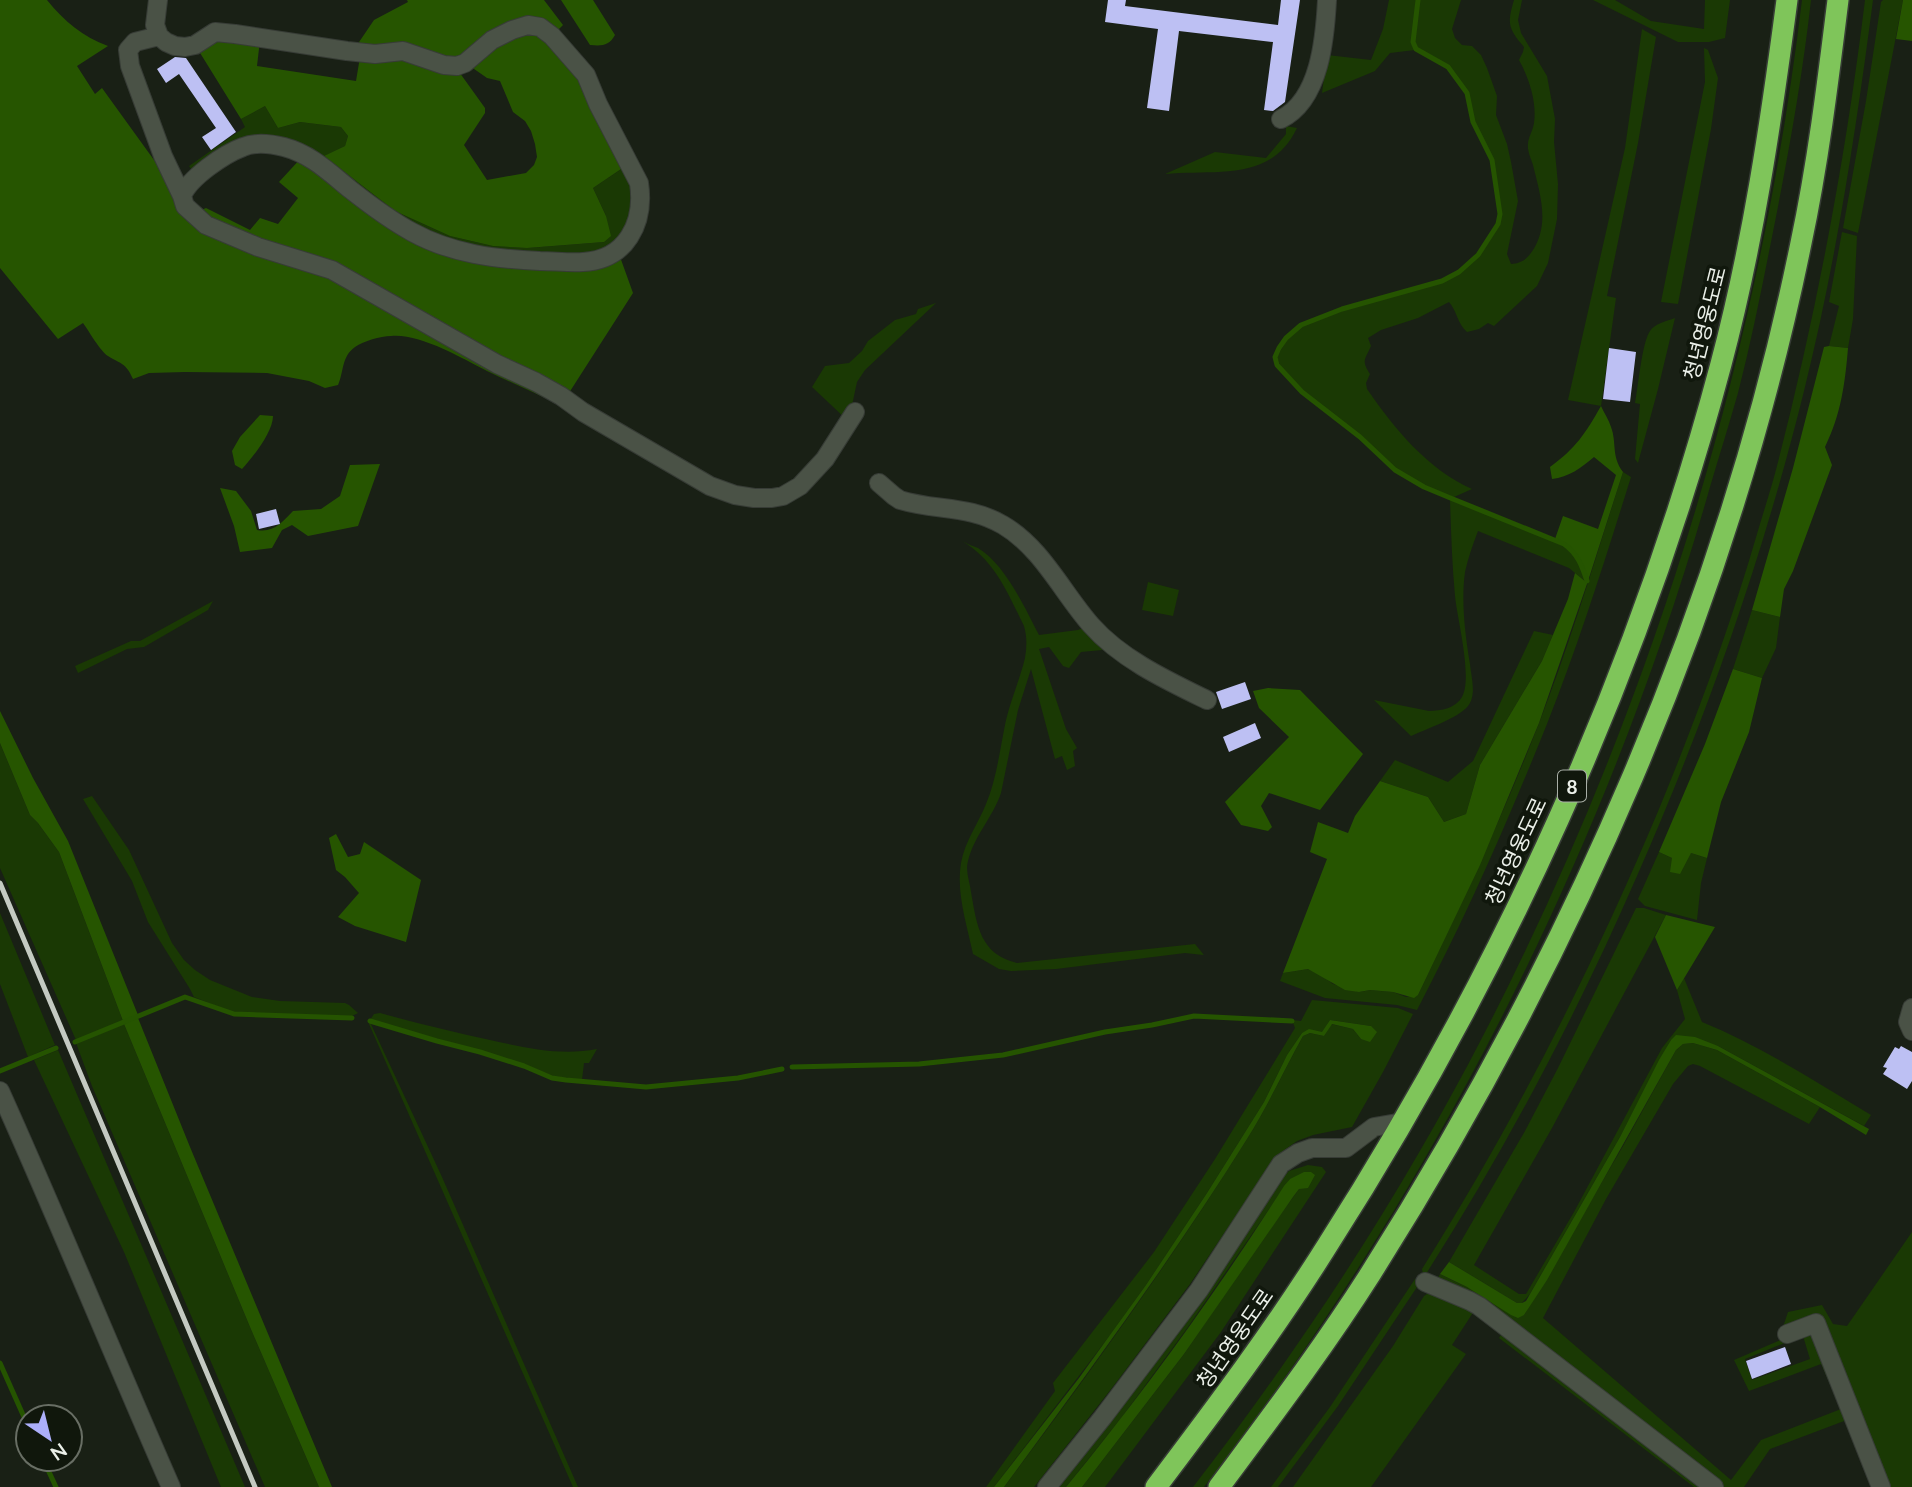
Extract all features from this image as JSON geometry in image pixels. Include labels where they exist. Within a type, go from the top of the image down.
[{"type":"highway","name":"청년영웅도로","points":[[1156,1487],[1326,1248],[1403,1122],[1470,1000],[1531,877],[1586,755],[1643,614],[1684,492],[1721,362],[1752,232],[1774,101],[1787,0]]},
{"type":"highway","points":[[1219,1487],[1290,1391],[1369,1276],[1448,1147],[1516,1024],[1633,776],[1687,643],[1732,507],[1771,375],[1802,242],[1838,0]]},
{"type":"street","points":[[158,0],[155,25],[159,36],[175,46],[185,47],[195,45],[215,32],[375,54],[403,51],[444,65],[457,66],[465,63],[492,40],[512,30],[528,25],[540,27],[552,36],[586,75],[639,183],[641,196],[636,227],[629,240],[617,251],[600,259],[583,262],[489,258],[432,242],[389,218],[303,154],[275,145],[260,144],[238,149],[199,175],[185,188],[182,196]]},
{"type":"street","points":[[1281,119],[1299,105],[1317,71],[1326,26],[1327,0]]},
{"type":"street","points":[[159,36],[135,42],[128,50],[130,66],[163,156],[186,205],[206,225],[258,247],[332,270],[497,363],[536,382],[710,486],[735,495],[772,498],[783,496],[800,486],[825,459],[855,412]]},
{"type":"street","points":[[879,483],[900,500],[972,512],[986,516],[1013,531],[1034,552],[1081,614],[1103,637],[1146,668],[1206,699]]},
{"type":"street","points":[[1912,1008],[1908,1022],[1912,1031]]},
{"type":"street","points":[[0,1091],[171,1487]]},
{"type":"street","points":[[1047,1487],[1104,1417],[1199,1290],[1281,1164],[1312,1148],[1346,1148],[1374,1127],[1403,1122]]},
{"type":"street","points":[[1425,1282],[1479,1306],[1714,1487]]},
{"type":"street","points":[[1787,1335],[1816,1323],[1881,1487]]},
{"type":"shaded area","points":[[0,0],[47,0],[74,28],[108,46],[77,66],[95,94],[102,88],[180,196],[183,205],[331,272],[556,403],[427,342],[402,336],[377,338],[355,347],[345,360],[338,385],[325,388],[309,381],[267,373],[149,373],[133,379],[125,367],[102,350],[83,323],[58,339],[0,268]]},
{"type":"shaded area","points":[[407,0],[544,0],[563,25],[555,33],[542,24],[463,59],[355,48],[374,20],[408,2]]},
{"type":"shaded area","points":[[561,0],[593,0],[615,35],[613,39],[605,44],[590,45]]},
{"type":"shaded area","points":[[1389,0],[1416,0],[1412,42],[1415,50],[1390,53],[1375,71],[1322,93],[1327,55],[1371,60],[1383,29]]},
{"type":"shaded area","points":[[1419,0],[1461,0],[1452,29],[1455,38],[1462,45],[1472,46],[1481,55],[1497,96],[1496,115],[1507,144],[1518,201],[1507,254],[1511,264],[1529,256],[1538,240],[1542,219],[1541,198],[1528,146],[1535,115],[1533,99],[1519,60],[1524,47],[1510,25],[1514,0],[1522,0],[1518,20],[1521,33],[1547,76],[1555,119],[1557,219],[1548,263],[1537,286],[1494,326],[1488,323],[1467,332],[1449,302],[1368,338],[1371,346],[1365,360],[1370,374],[1366,383],[1367,389],[1388,418],[1426,459],[1472,489],[1454,497],[1423,486],[1390,464],[1364,439],[1300,389],[1281,368],[1277,357],[1287,339],[1302,326],[1342,311],[1443,282],[1459,273],[1485,248],[1499,225],[1501,214],[1493,160],[1474,121],[1468,92],[1449,66],[1417,48],[1414,42]]},
{"type":"shaded area","points":[[1593,0],[1615,0],[1651,21],[1704,29],[1705,0],[1730,0],[1725,38],[1709,42],[1678,42]]},
{"type":"shaded area","points":[[1802,0],[1811,0],[1799,91],[1743,374],[1668,622],[1620,754],[1565,884],[1505,1011],[1438,1136],[1366,1256],[1288,1374],[1204,1487],[1193,1487],[1312,1323],[1419,1152],[1484,1034],[1544,912],[1598,787],[1646,660],[1689,531],[1726,400],[1758,268],[1783,134]]},
{"type":"shaded area","points":[[1865,0],[1873,0],[1852,147],[1826,294],[1788,453],[1731,637],[1662,817],[1590,979],[1513,1129],[1456,1226],[1426,1274],[1423,1274],[1422,1269],[1520,1101],[1607,928],[1673,775],[1724,638],[1773,480],[1805,348],[1839,175]]},
{"type":"shaded area","points":[[1883,0],[1903,0],[1858,233],[1843,228]]},
{"type":"shaded area","points":[[1903,0],[1912,0],[1912,41],[1896,39]]},
{"type":"shaded area","points":[[528,27],[573,62],[627,165],[593,188],[606,216],[611,236],[604,242],[527,248],[493,246],[450,236],[395,211],[324,156],[345,146],[348,136],[341,127],[300,122],[278,128],[265,106],[241,119],[197,48],[214,37],[260,40],[257,66],[356,81],[360,57],[385,56],[457,69],[485,108],[485,113],[464,145],[487,180],[526,173],[537,157],[535,144],[525,121],[513,112],[500,81],[487,78],[467,64]]},
{"type":"shaded area","points":[[1642,29],[1656,37],[1607,296],[1616,298],[1601,406],[1568,400],[1625,148]]},
{"type":"shaded area","points":[[1704,48],[1708,50],[1718,78],[1711,129],[1678,304],[1661,302],[1705,82]]},
{"type":"shaded area","points":[[265,106],[278,128],[300,122],[341,127],[348,136],[345,146],[325,156],[395,211],[450,236],[493,246],[527,248],[604,242],[606,216],[593,188],[627,165],[637,184],[628,239],[583,261],[433,241],[326,167],[260,143],[196,176],[189,166],[245,127],[241,119]]},
{"type":"shaded area","points":[[1286,126],[1297,128],[1286,146],[1272,158],[1257,165],[1222,172],[1165,174],[1215,152],[1266,158],[1286,134]]},
{"type":"shaded area","points":[[302,157],[457,254],[619,254],[633,293],[567,396],[197,212],[206,208],[250,230],[260,218],[278,224],[298,198],[279,182]]},
{"type":"shaded area","points":[[1842,232],[1857,236],[1853,319],[1848,348],[1829,346],[1839,306],[1829,302]]},
{"type":"shaded area","points":[[936,303],[865,370],[857,382],[851,410],[846,419],[812,387],[825,366],[849,363],[868,341],[895,320],[916,314],[918,309]]},
{"type":"shaded area","points":[[1675,318],[1638,463],[1635,459],[1640,404],[1635,403],[1647,337],[1652,329]]},
{"type":"shaded area","points":[[1824,347],[1848,348],[1841,399],[1825,447],[1832,465],[1784,589],[1780,617],[1752,610]]},
{"type":"shaded area","points":[[1601,406],[1613,433],[1617,460],[1623,472],[1588,581],[1578,555],[1569,546],[1555,539],[1563,516],[1598,529],[1616,475],[1594,457],[1558,478],[1552,479],[1550,467],[1579,440]]},
{"type":"shaded area","points":[[260,415],[273,416],[270,429],[242,469],[235,465],[232,451],[240,437]]},
{"type":"shaded area","points":[[380,464],[358,526],[308,536],[292,525],[282,530],[272,548],[240,552],[220,488],[236,491],[251,511],[257,530],[268,530],[277,526],[293,511],[321,509],[340,496],[350,465]]},
{"type":"shaded area","points":[[1623,472],[1631,477],[1559,694],[1486,869],[1417,1010],[1397,1005],[1325,998],[1280,981],[1283,973],[1308,969],[1333,984],[1359,992],[1393,992],[1406,997],[1418,995],[1496,826],[1539,723],[1573,630]]},
{"type":"shaded area","points":[[1450,499],[1563,545],[1578,559],[1586,582],[1569,568],[1478,531],[1465,572],[1463,594],[1473,685],[1471,702],[1457,715],[1411,736],[1374,700],[1429,711],[1438,710],[1456,704],[1465,688],[1465,662],[1454,584]]},
{"type":"shaded area","points":[[962,541],[978,548],[997,565],[1013,587],[1039,635],[1078,630],[1087,626],[1111,646],[1102,650],[1081,652],[1069,668],[1063,666],[1049,647],[1039,649],[1066,729],[1077,748],[1073,751],[1075,766],[1067,770],[1062,756],[1055,759],[1031,669],[1018,710],[1001,793],[975,843],[967,865],[982,937],[995,953],[1017,963],[1195,944],[1204,955],[1185,953],[1056,969],[1011,971],[999,969],[973,954],[961,897],[961,863],[965,847],[993,784],[1006,720],[1025,658],[1026,634],[1006,590],[992,568]]},
{"type":"shaded area","points":[[1575,573],[1588,581],[1539,723],[1480,865],[1418,995],[1414,998],[1393,992],[1345,990],[1308,969],[1283,973],[1327,859],[1310,852],[1318,822],[1348,833],[1355,816],[1380,781],[1428,797],[1444,822],[1466,814],[1480,765],[1542,661],[1568,599]]},
{"type":"shaded area","points":[[1148,582],[1179,590],[1173,616],[1142,610]]},
{"type":"shaded area","points":[[213,601],[208,610],[144,647],[127,649],[78,673],[75,666],[131,641],[140,641]]},
{"type":"shaded area","points":[[1752,610],[1780,617],[1776,648],[1762,678],[1733,669]]},
{"type":"shaded area","points":[[1534,631],[1553,635],[1542,661],[1480,765],[1466,814],[1444,822],[1428,797],[1380,781],[1395,760],[1448,782],[1473,761]]},
{"type":"shaded area","points":[[1733,669],[1762,678],[1749,732],[1721,802],[1707,858],[1691,853],[1680,874],[1670,872],[1672,858],[1659,852],[1705,744]]},
{"type":"shaded area","points":[[1268,688],[1300,690],[1363,754],[1320,810],[1269,793],[1261,806],[1272,827],[1268,831],[1241,825],[1225,802],[1289,737],[1259,708],[1253,691]]},
{"type":"shaded area","points":[[0,711],[68,841],[138,1015],[123,1021],[59,852],[30,815],[0,743]]},
{"type":"shaded area","points":[[0,743],[30,815],[59,852],[123,1021],[76,1040],[0,868]]},
{"type":"shaded area","points":[[92,796],[129,850],[172,943],[195,970],[210,980],[252,997],[280,1001],[345,1003],[358,1013],[352,1016],[234,1013],[194,997],[148,922],[132,881],[83,799]]},
{"type":"shaded area","points":[[336,834],[348,857],[360,854],[364,842],[421,880],[406,942],[355,926],[338,917],[359,893],[336,870],[329,838]]},
{"type":"shaded area","points":[[1659,852],[1672,858],[1691,853],[1707,858],[1697,920],[1645,906],[1638,899]]},
{"type":"shaded area","points":[[1636,908],[1666,915],[1552,1128],[1474,1265],[1519,1294],[1526,1294],[1574,1212],[1662,1048],[1685,1019],[1677,990],[1684,978],[1702,1022],[1767,1053],[1871,1115],[1864,1126],[1718,1046],[1671,1040],[1620,1137],[1530,1294],[1522,1303],[1517,1303],[1449,1262],[1525,1131]]},
{"type":"shaded area","points":[[0,913],[55,1045],[28,1057],[0,984]]},
{"type":"shaded area","points":[[1666,915],[1715,927],[1677,990],[1655,937]]},
{"type":"shaded area","points":[[1312,1000],[1398,1008],[1413,1014],[1352,1127],[1297,1141],[1276,1156],[1190,1284],[1034,1487],[1004,1487],[1160,1272],[1219,1184],[1255,1126],[1303,1036],[1310,1033],[1324,1036],[1331,1024],[1353,1029],[1361,1039],[1371,1026],[1330,1020],[1323,1032],[1302,1033],[1287,1055],[1264,1102],[1146,1285],[994,1487],[986,1487],[1055,1391],[1053,1383],[1154,1252],[1295,1028],[1292,1020],[1301,1021]]},
{"type":"shaded area","points":[[380,1013],[530,1048],[570,1052],[597,1049],[589,1063],[584,1063],[582,1080],[553,1076],[481,1051],[370,1020],[374,1014]]},
{"type":"shaded area","points":[[138,1018],[332,1487],[319,1487],[124,1024]]},
{"type":"shaded area","points":[[1330,1020],[1371,1026],[1377,1032],[1370,1042],[1361,1039],[1353,1029],[1332,1024],[1324,1036],[1310,1033],[1303,1036],[1255,1126],[1159,1272],[1004,1487],[994,1487],[1079,1378],[1146,1285],[1264,1102],[1287,1055],[1302,1033],[1309,1029],[1322,1032]]},
{"type":"shaded area","points":[[370,1022],[442,1177],[578,1487],[573,1487]]},
{"type":"shaded area","points":[[124,1024],[319,1487],[265,1487],[92,1086],[76,1043]]},
{"type":"shaded area","points":[[1676,1035],[1695,1037],[1718,1046],[1869,1129],[1866,1135],[1717,1050],[1693,1043],[1683,1044],[1676,1050],[1547,1280],[1524,1315],[1518,1318],[1511,1315],[1467,1287],[1440,1274],[1449,1262],[1517,1303],[1526,1301],[1620,1137],[1659,1060]]},
{"type":"shaded area","points":[[1693,1043],[1717,1050],[1820,1107],[1809,1124],[1700,1066],[1688,1066],[1673,1084],[1606,1199],[1543,1318],[1731,1480],[1761,1440],[1841,1409],[1821,1364],[1749,1391],[1734,1360],[1785,1338],[1787,1342],[1745,1359],[1752,1380],[1810,1359],[1803,1336],[1813,1332],[1852,1418],[1770,1449],[1744,1487],[1722,1487],[1436,1281],[1440,1274],[1524,1315],[1676,1050],[1683,1044]]},
{"type":"shaded area","points":[[58,1050],[245,1487],[221,1487],[124,1252],[34,1060]]},
{"type":"shaded area","points":[[1308,1165],[1322,1167],[1326,1172],[1221,1332],[1105,1487],[1082,1487],[1184,1354],[1299,1189],[1290,1179],[1122,1417],[1066,1487],[1056,1487],[1281,1179],[1289,1171]]},
{"type":"shaded area","points":[[1304,1172],[1315,1175],[1308,1188],[1299,1189],[1293,1197],[1184,1354],[1082,1487],[1066,1487],[1180,1340],[1284,1186],[1290,1179]]},
{"type":"shaded area","points":[[1912,1232],[1912,1487],[1890,1487],[1822,1317],[1782,1330],[1788,1312],[1822,1305],[1833,1324],[1847,1326]]},
{"type":"shaded area","points":[[1415,1279],[1421,1281],[1338,1406],[1278,1487],[1271,1487],[1330,1407]]},
{"type":"shaded area","points":[[1430,1292],[1476,1308],[1452,1345],[1466,1354],[1371,1487],[1293,1487],[1393,1346],[1424,1296]]},
{"type":"shaded area","points":[[1504,1330],[1707,1487],[1694,1487],[1499,1338]]},
{"type":"building","points":[[1108,0],[1126,0],[1125,6],[1278,25],[1281,0],[1300,0],[1285,102],[1273,111],[1264,110],[1273,42],[1179,31],[1169,111],[1147,108],[1158,29],[1105,22]]},
{"type":"building","points":[[175,57],[186,58],[236,132],[211,150],[202,137],[216,128],[179,74],[166,83],[157,69]]},
{"type":"building","points":[[1609,348],[1636,352],[1630,402],[1603,399]]},
{"type":"building","points":[[276,509],[280,524],[259,529],[256,514]]},
{"type":"building","points":[[1245,682],[1251,699],[1222,709],[1216,692]]},
{"type":"building","points":[[1255,723],[1261,738],[1229,752],[1223,737]]},
{"type":"building","points":[[1901,1046],[1912,1052],[1912,1081],[1907,1089],[1883,1074],[1887,1068],[1883,1067],[1895,1047],[1899,1049]]},
{"type":"building","points":[[1785,1347],[1791,1364],[1752,1379],[1746,1361]]},
{"type":"waterway","points":[[1418,0],[1413,42],[1416,49],[1448,67],[1467,93],[1473,122],[1492,160],[1500,214],[1498,224],[1478,255],[1459,272],[1442,281],[1342,309],[1301,325],[1279,348],[1275,357],[1277,365],[1302,392],[1360,437],[1395,470],[1424,487],[1564,544],[1576,556],[1587,581]]},
{"type":"waterway","points":[[75,1042],[185,997],[234,1014],[352,1018]]},
{"type":"waterway","points":[[792,1067],[919,1064],[1003,1055],[1105,1032],[1194,1016],[1292,1021]]},
{"type":"waterway","points":[[370,1021],[480,1052],[552,1078],[566,1080],[646,1087],[738,1078],[782,1069]]},
{"type":"waterway","points":[[0,1071],[56,1048]]},
{"type":"waterway","points":[[0,1363],[18,1403]]},
{"type":"waterway","points":[[50,1473],[56,1487]]},
{"type":"railway","points":[[0,883],[255,1487]]}]
